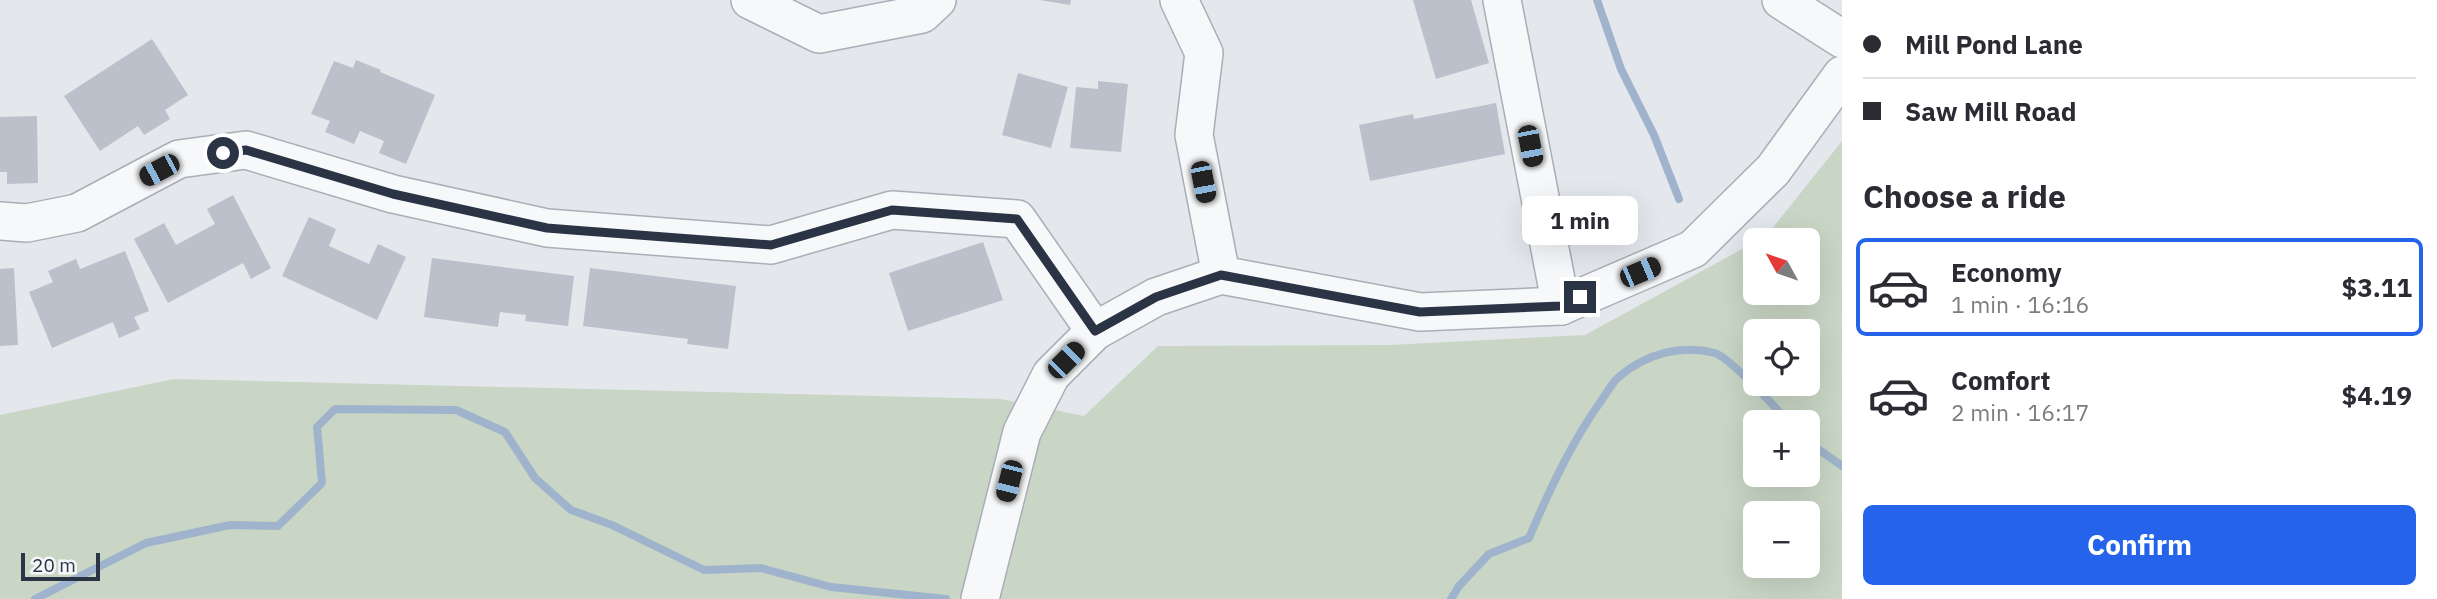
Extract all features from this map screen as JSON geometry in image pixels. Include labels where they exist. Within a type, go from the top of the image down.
[{"type":"street","points":[[750,0],[819,34],[922,14],[937,0]]},
{"type":"street","points":[[1179,0],[1205,53],[1194,135],[1221,275]]},
{"type":"street","points":[[1502,0],[1561,306]]},
{"type":"street","points":[[1781,0],[1842,39]]},
{"type":"street","points":[[982,589],[1022,432],[1051,375],[1095,331],[1156,297],[1221,275],[1420,312],[1561,306],[1693,249],[1773,170],[1842,75]]},
{"type":"street","points":[[0,221],[27,223],[77,213],[179,159],[246,150],[393,194],[547,228],[771,245],[892,210],[1017,219],[1095,331]]},
{"type":"green space","points":[[1842,141],[1842,599],[0,599],[0,415],[174,379],[1001,399],[1084,416],[1158,346],[1389,345],[1585,335],[1743,249],[1743,305],[1820,305],[1820,228],[1773,228]]},
{"type":"building","points":[[1040,0],[1071,0],[1070,5]]},
{"type":"building","points":[[1413,0],[1471,0],[1489,63],[1436,79]]},
{"type":"building","points":[[152,39],[188,95],[165,110],[170,119],[144,135],[138,126],[100,151],[64,96]]},
{"type":"building","points":[[356,60],[435,95],[406,164],[379,153],[384,141],[360,131],[354,144],[325,132],[330,121],[311,114],[334,61],[353,68]]},
{"type":"building","points":[[1018,73],[1068,87],[1051,148],[1002,135]]},
{"type":"building","points":[[1098,81],[1128,84],[1121,152],[1070,148],[1076,87],[1098,89]]},
{"type":"building","points":[[1496,103],[1505,154],[1370,181],[1359,125],[1413,114],[1414,119]]},
{"type":"building","points":[[37,116],[38,183],[7,184],[7,172],[0,172],[0,117]]},
{"type":"building","points":[[233,195],[271,268],[251,279],[243,263],[168,303],[134,239],[164,223],[176,245],[215,224],[207,209]]},
{"type":"building","points":[[309,217],[336,229],[329,246],[369,264],[378,244],[406,257],[377,320],[282,276]]},
{"type":"building","points":[[983,242],[1003,300],[908,331],[889,273]]},
{"type":"building","points":[[125,251],[149,311],[134,317],[140,329],[119,338],[113,322],[52,348],[29,292],[53,282],[48,271],[76,259],[80,269]]},
{"type":"building","points":[[432,258],[574,276],[568,326],[525,321],[526,315],[500,312],[498,327],[424,317]]},
{"type":"building","points":[[14,268],[18,345],[0,346],[0,269]]},
{"type":"building","points":[[590,268],[736,286],[728,349],[687,344],[688,339],[583,326]]},
{"type":"waterway","points":[[1597,0],[1621,69],[1654,135],[1679,199]]},
{"type":"waterway","points":[[1451,599],[1459,586],[1489,554],[1529,538],[1561,468],[1590,417],[1614,381],[1630,368],[1664,353],[1689,350],[1715,353],[1742,373],[1778,410]]},
{"type":"waterway","points":[[35,599],[146,543],[230,525],[278,526],[322,483],[317,427],[335,409],[456,410],[505,432],[535,478],[571,510],[612,525],[704,570],[761,568],[831,587],[946,599]]},
{"type":"waterway","points":[[1820,450],[1842,466]]},
{"type":"route","points":[[223,153],[246,150],[393,194],[547,228],[771,245],[892,210],[1017,219],[1095,331],[1156,297],[1221,275],[1420,312],[1561,306],[1580,297]]}]
